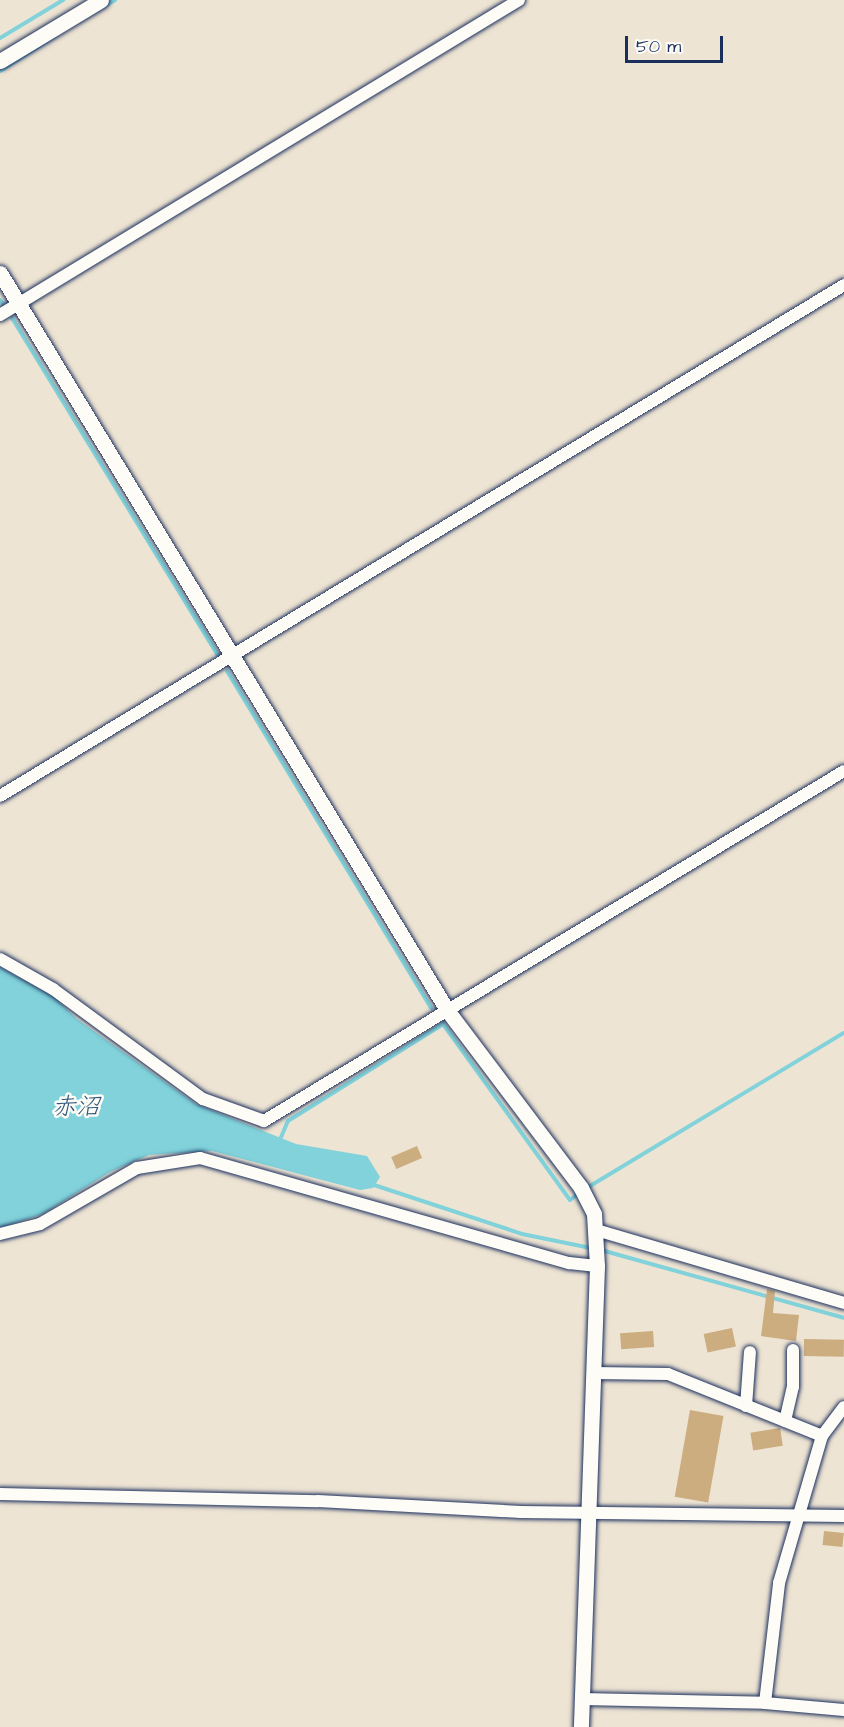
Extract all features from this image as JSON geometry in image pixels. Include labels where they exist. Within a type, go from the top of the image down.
[{"type":"street","points":[[0,61],[101,0]]},
{"type":"street","points":[[0,315],[519,0]]},
{"type":"street","points":[[0,273],[447,1010],[584,1192],[596,1233],[597,1261],[581,1727]]},
{"type":"street","points":[[0,796],[844,285]]},
{"type":"street","points":[[0,959],[53,989],[203,1099],[264,1121],[844,771]]},
{"type":"street","points":[[0,1234],[40,1224],[137,1168],[200,1158],[569,1263],[597,1261]]},
{"type":"street","points":[[596,1233],[844,1303]]},
{"type":"street","points":[[785,1421],[793,1387],[793,1350]]},
{"type":"street","points":[[746,1406],[750,1352]]},
{"type":"street","points":[[593,1373],[668,1374],[822,1436]]},
{"type":"street","points":[[765,1703],[779,1583],[822,1436],[844,1407]]},
{"type":"street","points":[[0,1494],[844,1516]]},
{"type":"street","points":[[581,1699],[765,1703],[844,1710]]},
{"type":"water","name":"赤沼","points":[[0,967],[54,997],[77,1019],[196,1104],[296,1144],[367,1156],[380,1177],[373,1188],[360,1190],[212,1151],[149,1155],[110,1172],[43,1214],[0,1228]]},
{"type":"building","points":[[417,1146],[422,1158],[396,1169],[391,1157]]},
{"type":"building","points":[[767,1289],[775,1291],[773,1313],[799,1315],[796,1341],[761,1336]]},
{"type":"building","points":[[732,1328],[736,1347],[708,1353],[704,1334]]},
{"type":"building","points":[[653,1331],[654,1347],[621,1349],[620,1333]]},
{"type":"building","points":[[804,1339],[844,1340],[844,1357],[804,1356]]},
{"type":"building","points":[[690,1410],[723,1416],[708,1503],[675,1497]]},
{"type":"building","points":[[780,1428],[783,1446],[753,1450],[750,1433]]},
{"type":"building","points":[[824,1531],[844,1533],[842,1547],[823,1545]]},
{"type":"waterway","points":[[0,38],[63,0]]},
{"type":"waterway","points":[[103,7],[115,0]]},
{"type":"waterway","points":[[0,71],[55,36]]},
{"type":"waterway","points":[[0,300],[3,304]]},
{"type":"waterway","points":[[12,318],[218,655]]},
{"type":"waterway","points":[[227,671],[431,1008]]},
{"type":"waterway","points":[[279,1142],[288,1121],[443,1024],[570,1200],[578,1194]]},
{"type":"waterway","points":[[585,1189],[844,1033]]},
{"type":"waterway","points":[[371,1184],[522,1234],[591,1248]]},
{"type":"waterway","points":[[601,1250],[844,1318]]}]
